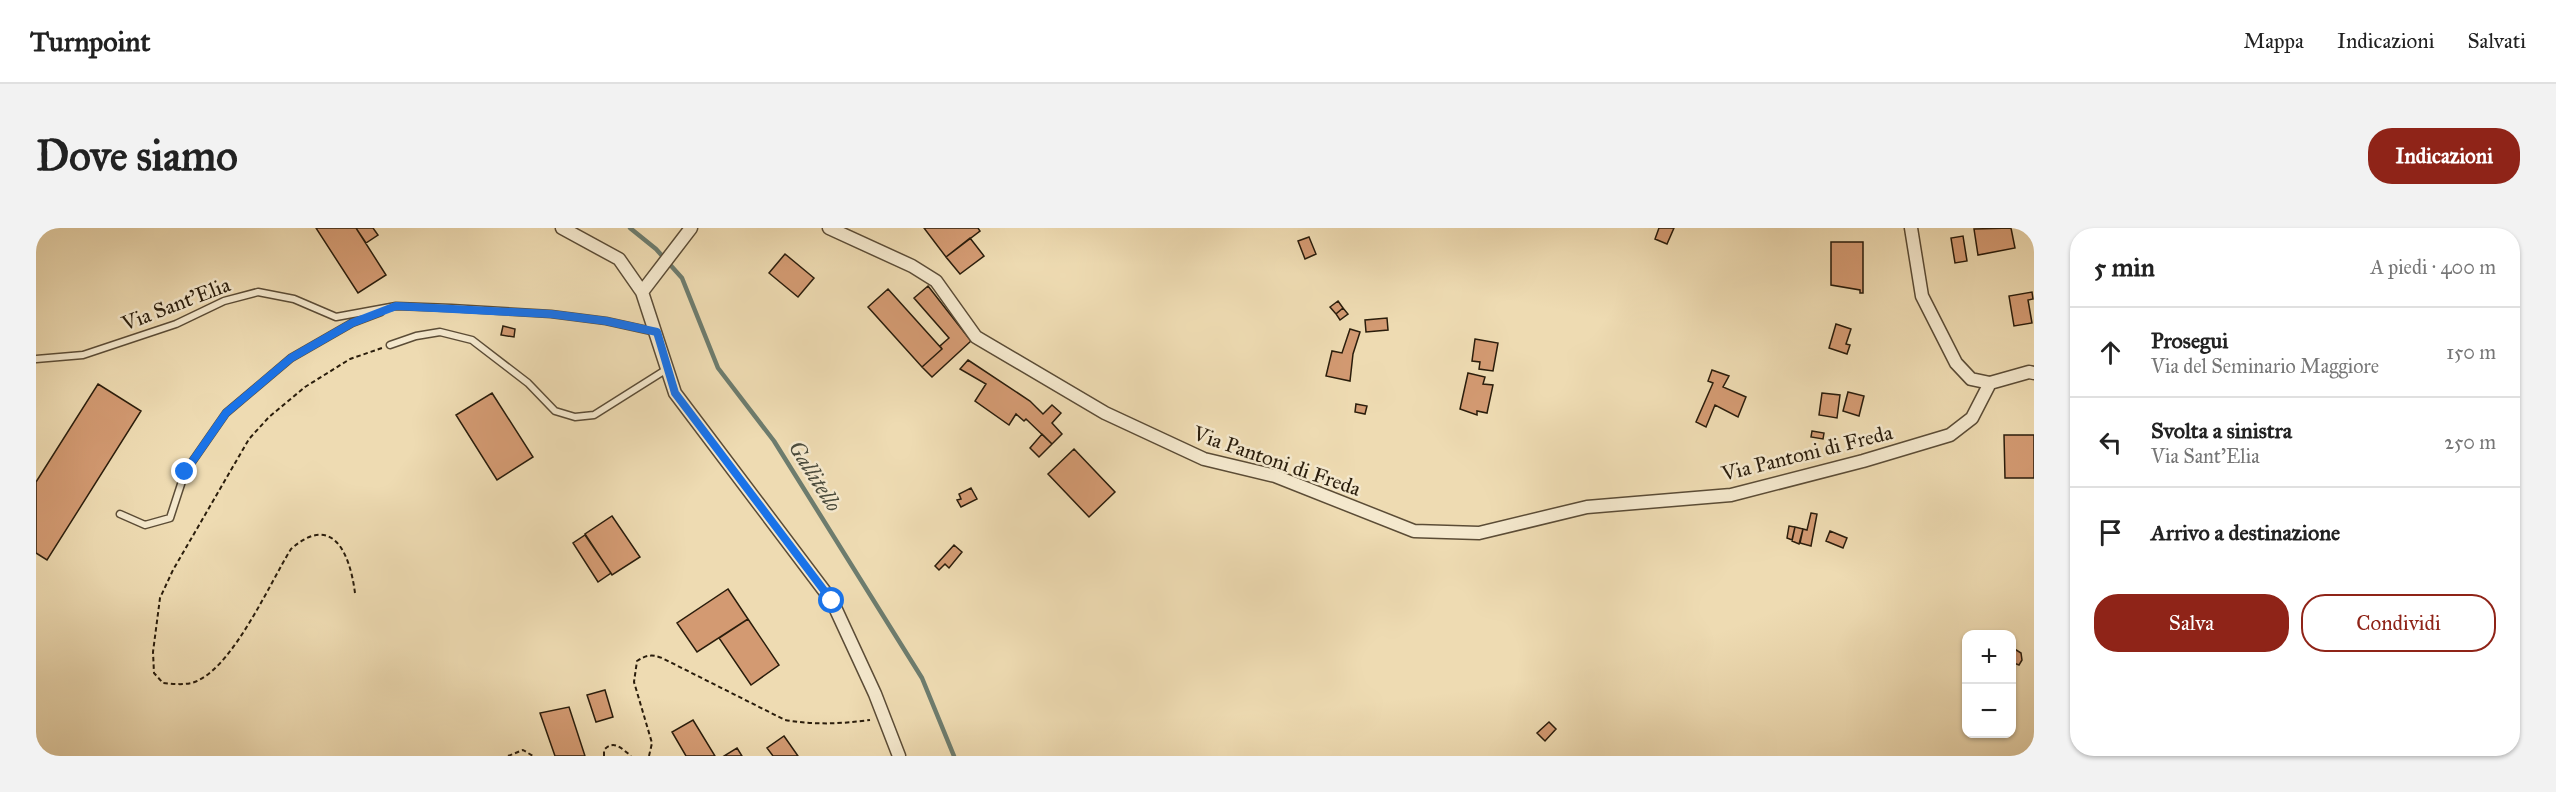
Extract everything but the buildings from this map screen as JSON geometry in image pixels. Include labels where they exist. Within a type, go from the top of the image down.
[{"type":"street","points":[[562,228],[619,259],[645,288],[675,393],[832,601],[885,718],[899,756]]},
{"type":"street","points":[[645,288],[690,228]]},
{"type":"street","name":"Via Pantoni di Freda","points":[[829,228],[912,266],[936,281],[976,337],[1105,413],[1204,459],[1275,476],[1414,531],[1479,533],[1587,507],[1731,495],[1950,435],[1972,418],[1989,383]]},
{"type":"street","points":[[1911,228],[1922,296],[1956,363],[1971,379],[1989,383],[2029,372],[2034,373]]},
{"type":"lane","name":"Via Sant'Elia","points":[[36,359],[82,355],[176,324],[224,301],[258,292],[294,299],[336,317],[396,306],[551,314],[606,321],[657,332]]},
{"type":"lane","name":"Via Sant'Elia","points":[[120,514],[145,525],[170,518],[185,472],[226,413],[291,358],[352,323],[396,306]]},
{"type":"lane","points":[[390,345],[416,336],[440,332],[472,340],[528,383],[555,411],[575,417],[594,415],[668,369]]},
{"type":"path","points":[[355,593],[352,571],[345,552],[332,537],[316,534],[304,538],[291,549],[230,652],[214,671],[197,681],[180,684],[163,683],[154,673],[153,652],[160,598],[173,570],[249,439],[269,417],[305,387],[350,359],[390,345]]},
{"type":"path","points":[[649,756],[652,743],[634,682],[637,661],[644,656],[654,655],[662,658],[785,720],[805,724],[833,724],[885,718]]},
{"type":"path","points":[[604,756],[607,747],[618,745],[632,756]]},
{"type":"path","points":[[508,756],[523,750],[533,756]]},
{"type":"waterway","name":"Gallitello","points":[[630,228],[656,249],[682,278],[718,368],[774,441],[922,678],[954,756]]},
{"type":"route","points":[[185,472],[226,413],[291,358],[352,323],[396,306],[551,314],[606,321],[657,332],[675,393],[832,601]]}]
